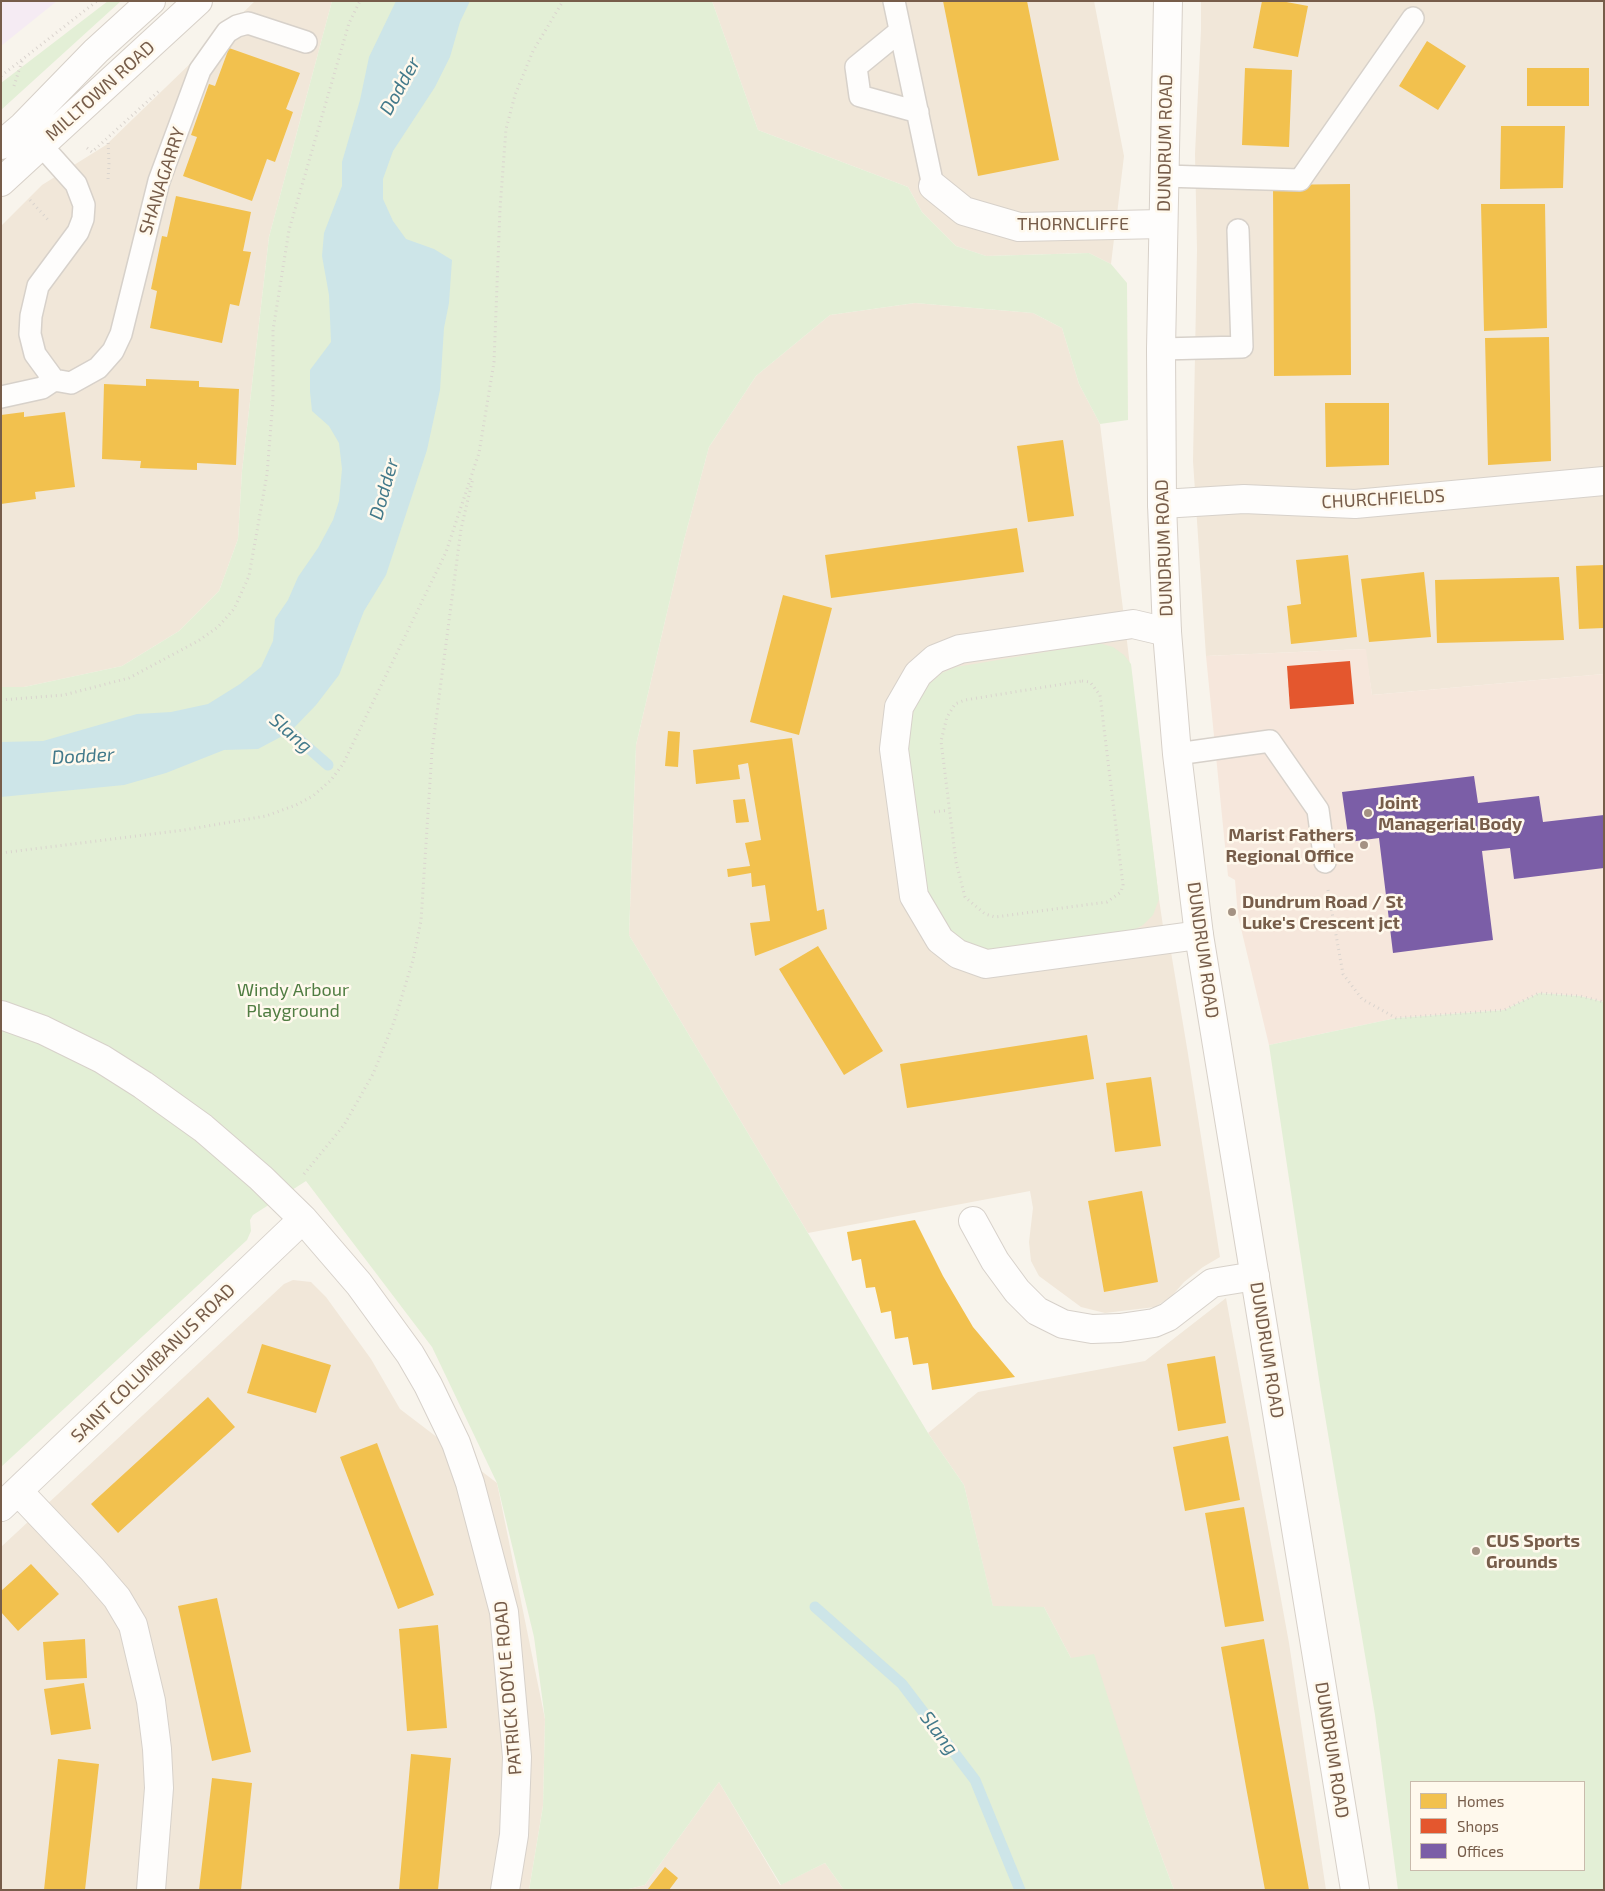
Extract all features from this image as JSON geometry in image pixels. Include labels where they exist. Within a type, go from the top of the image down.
[{"type":"street","name":"MILLTOWN ROAD","points":[[1,182],[32,136],[96,51],[151,1]]},
{"type":"street","name":"MILLTOWN ROAD","points":[[1,146],[64,124],[198,1]]},
{"type":"street","name":"DUNDRUM ROAD","points":[[1168,1],[1161,349],[1162,504],[1167,632],[1177,754],[1199,935],[1355,1890]]},
{"type":"street","name":"THORNCLIFFE","points":[[933,186],[964,211],[1019,227],[1163,224]]},
{"type":"street","name":"CHURCHFIELDS","points":[[1162,504],[1244,499],[1355,504],[1604,481]]},
{"type":"street","points":[[1167,632],[1133,624],[960,649],[934,659],[918,674],[899,707],[894,749],[914,896],[940,940],[958,954],[986,964],[1199,935]]},
{"type":"street","name":"PATRICK DOYLE ROAD","points":[[1,1014],[43,1030],[94,1054],[143,1085],[203,1128],[261,1178],[303,1219],[359,1284],[410,1354],[428,1385],[456,1443],[472,1492],[504,1612],[517,1757],[514,1835],[505,1890]]},
{"type":"street","name":"SAINT COLUMBANUS ROAD","points":[[10,1499],[303,1219]]},
{"type":"street","points":[[973,1221],[995,1261],[1018,1291],[1037,1311],[1063,1324],[1101,1329],[1154,1323],[1168,1317],[1212,1283],[1256,1276]]},
{"type":"street","points":[[10,1499],[92,1568],[117,1598],[132,1625],[149,1692],[157,1749],[159,1788],[151,1890]]},
{"type":"lane","points":[[894,1],[933,186]]},
{"type":"lane","points":[[1164,176],[1300,180],[1413,18]]},
{"type":"lane","name":"SHANAGARRY","points":[[1,397],[42,388],[54,380],[71,382],[86,376],[98,368],[113,350],[121,334],[159,181],[200,70],[228,32],[237,26],[248,23],[306,42]]},
{"type":"lane","points":[[900,31],[856,67],[860,96],[918,112]]},
{"type":"lane","points":[[32,136],[76,184],[84,205],[78,232],[38,286],[32,304],[30,334],[36,354],[54,380]]},
{"type":"lane","points":[[1161,349],[1242,348],[1238,230]]},
{"type":"lane","points":[[1177,754],[1270,741],[1318,810],[1325,862]]},
{"type":"path","points":[[1,76],[98,1]]},
{"type":"path","points":[[1,700],[64,695],[128,678],[198,641],[218,627],[234,609],[249,576],[266,484],[274,400],[274,330],[289,230],[349,23],[360,1]]},
{"type":"path","points":[[303,1219],[303,1175],[344,1125],[373,1074],[394,1022],[413,960],[420,921],[432,751],[458,548],[479,453],[494,362],[500,200],[506,129],[515,95],[533,50],[562,1]]},
{"type":"path","points":[[13,88],[22,60]]},
{"type":"path","points":[[64,124],[92,152],[176,74],[200,70]]},
{"type":"path","points":[[1,853],[184,830],[266,816],[296,805],[313,796],[331,780],[343,764],[387,676],[446,552],[479,453]]},
{"type":"path","points":[[1082,681],[1090,682],[1100,695],[1122,885],[1121,892],[1107,902],[995,917],[984,914],[965,897],[956,862],[941,741],[947,717],[955,704],[965,700],[1082,681]]},
{"type":"path","points":[[1325,862],[1331,915],[1344,974],[1362,999],[1396,1018],[1504,1010],[1539,993],[1580,996],[1604,1002]]},
{"type":"shaded area","points":[[1,1],[57,1],[1,46]]},
{"type":"shaded area","points":[[255,1],[332,1],[269,237],[242,471],[238,539],[219,591],[179,631],[122,666],[24,687],[1,687],[1,226],[42,185],[106,145]]},
{"type":"shaded area","points":[[712,1],[1094,1],[1124,156],[1111,264],[1089,253],[986,256],[956,246],[922,212],[908,187],[758,130]]},
{"type":"shaded area","points":[[1201,1],[1604,1],[1604,674],[1372,695],[1365,649],[1206,656],[1193,461],[1197,250],[1195,154]]},
{"type":"shaded area","points":[[915,303],[1033,313],[1062,328],[1079,384],[1100,424],[1159,899],[1164,933],[1169,940],[1220,1257],[1203,1267],[1184,1282],[1171,1297],[1155,1307],[1105,1313],[1081,1307],[1039,1276],[1031,1261],[1029,1242],[1033,1208],[1030,1191],[808,1233],[629,935],[636,745],[684,540],[709,447],[756,376],[830,315]]},
{"type":"shaded area","points":[[1366,649],[1372,695],[1604,674],[1604,1002],[1580,996],[1539,993],[1504,1010],[1396,1018],[1269,1045],[1238,916],[1235,880],[1228,876],[1206,656]]},
{"type":"shaded area","points":[[293,1280],[311,1282],[326,1297],[371,1359],[400,1409],[497,1483],[545,1719],[543,1806],[529,1890],[1,1890],[1,1547],[284,1284]]},
{"type":"shaded area","points":[[1226,1298],[1289,1643],[1326,1890],[1174,1890],[1146,1815],[1071,1658],[1044,1607],[993,1607],[964,1485],[928,1433],[978,1392],[1145,1361]]},
{"type":"shaded area","points":[[719,1782],[780,1885],[825,1863],[844,1890],[625,1890],[645,1885]]},
{"type":"green space","points":[[108,1],[121,1],[1,110],[1,83]]},
{"type":"green space","name":"Windy Arbour Playground","points":[[332,1],[712,1],[758,130],[908,187],[922,212],[956,246],[986,256],[1089,253],[1111,264],[1127,283],[1128,420],[1100,424],[1079,384],[1062,328],[1033,313],[915,303],[830,315],[756,376],[709,447],[684,540],[636,745],[629,935],[928,1433],[964,1485],[993,1606],[1044,1607],[1071,1658],[1094,1654],[1146,1815],[1174,1890],[844,1890],[825,1863],[781,1885],[719,1782],[645,1885],[625,1890],[529,1890],[543,1806],[545,1719],[534,1637],[497,1483],[432,1347],[306,1181],[253,1215],[250,1220],[251,1231],[247,1240],[1,1467],[1,687],[24,687],[122,666],[179,631],[219,591],[238,539],[242,471],[269,237]]},
{"type":"green space","points":[[1099,643],[1113,647],[1124,655],[1131,664],[1159,899],[1153,915],[1143,925],[1130,932],[988,952],[972,948],[957,938],[939,916],[925,889],[907,742],[916,701],[926,687],[942,673],[956,667]]},
{"type":"green space","name":"CUS Sports Grounds","points":[[1539,993],[1580,996],[1604,1002],[1604,1890],[1398,1890],[1375,1715],[1320,1386],[1269,1045],[1396,1018],[1504,1010]]},
{"type":"water","name":"Dodder","points":[[396,1],[470,1],[460,22],[450,57],[435,87],[393,151],[383,179],[383,199],[393,221],[406,239],[434,249],[452,260],[449,303],[444,328],[440,390],[427,450],[386,575],[364,611],[339,675],[316,705],[290,732],[258,749],[224,750],[166,773],[124,785],[1,797],[1,742],[43,741],[137,714],[171,712],[208,704],[240,684],[261,667],[273,641],[275,619],[288,600],[298,577],[318,548],[333,520],[339,501],[342,469],[339,443],[329,426],[312,411],[310,392],[310,370],[331,342],[329,295],[322,256],[324,233],[342,186],[342,162],[360,100],[369,57]]},
{"type":"building: Homes","points":[[943,1],[1027,1],[1059,160],[978,176]]},
{"type":"building: Homes","points":[[1262,1],[1281,1],[1308,6],[1298,57],[1253,48]]},
{"type":"building: Homes","points":[[1427,41],[1466,66],[1438,110],[1399,86]]},
{"type":"building: Homes","points":[[229,48],[300,73],[286,109],[293,112],[275,162],[267,159],[252,201],[183,176],[197,137],[191,135],[209,84],[215,86]]},
{"type":"building: Homes","points":[[1245,68],[1292,70],[1289,147],[1242,145]]},
{"type":"building: Homes","points":[[1527,68],[1589,68],[1589,106],[1527,106]]},
{"type":"building: Homes","points":[[1501,126],[1565,126],[1563,188],[1500,189]]},
{"type":"building: Homes","points":[[1350,184],[1351,375],[1274,376],[1273,185]]},
{"type":"building: Homes","points":[[176,196],[251,212],[243,251],[251,252],[239,306],[230,304],[222,343],[150,328],[157,291],[151,289],[162,236],[167,237]]},
{"type":"building: Homes","points":[[1481,204],[1545,204],[1547,328],[1484,331]]},
{"type":"building: Homes","points":[[1549,337],[1551,461],[1488,465],[1485,338]]},
{"type":"building: Homes","points":[[146,379],[199,381],[199,387],[239,389],[236,465],[197,463],[197,470],[140,468],[141,461],[102,459],[104,384],[146,386]]},
{"type":"building: Homes","points":[[1325,403],[1389,403],[1389,465],[1326,467]]},
{"type":"building: Homes","points":[[24,412],[24,417],[65,412],[75,487],[35,492],[36,499],[1,504],[1,415]]},
{"type":"building: Homes","points":[[1063,440],[1074,516],[1028,522],[1017,446]]},
{"type":"building: Homes","points":[[1017,528],[1024,572],[831,598],[825,555]]},
{"type":"building: Homes","points":[[1348,555],[1357,637],[1291,644],[1287,606],[1301,604],[1296,560]]},
{"type":"building: Homes","points":[[1604,565],[1604,628],[1579,629],[1576,566]]},
{"type":"building: Homes","points":[[1424,572],[1431,637],[1369,642],[1361,579]]},
{"type":"building: Homes","points":[[1559,577],[1564,640],[1437,643],[1435,580]]},
{"type":"building: Homes","points":[[783,595],[832,608],[799,735],[750,722]]},
{"type":"building: Homes","points":[[668,731],[680,732],[678,767],[665,766]]},
{"type":"building: Homes","points":[[792,738],[817,911],[824,909],[827,929],[755,956],[750,923],[770,921],[765,885],[752,887],[751,873],[728,877],[727,869],[750,866],[745,843],[761,840],[748,763],[738,765],[740,779],[696,784],[693,750]]},
{"type":"building: Homes","points":[[745,799],[749,822],[736,823],[733,800]]},
{"type":"building: Homes","points":[[818,946],[883,1051],[844,1075],[779,969]]},
{"type":"building: Homes","points":[[1087,1035],[1094,1079],[907,1108],[900,1064]]},
{"type":"building: Homes","points":[[1151,1077],[1161,1146],[1115,1152],[1106,1083]]},
{"type":"building: Homes","points":[[1142,1191],[1158,1282],[1104,1292],[1088,1201]]},
{"type":"building: Homes","points":[[915,1220],[943,1276],[973,1327],[1015,1377],[932,1390],[928,1363],[913,1365],[908,1337],[895,1339],[891,1311],[881,1313],[875,1287],[866,1288],[861,1259],[852,1261],[847,1232]]},
{"type":"building: Homes","points":[[262,1344],[331,1365],[316,1413],[247,1393]]},
{"type":"building: Homes","points":[[1215,1356],[1226,1423],[1178,1431],[1167,1364]]},
{"type":"building: Homes","points":[[208,1397],[235,1427],[118,1533],[91,1504]]},
{"type":"building: Homes","points":[[1228,1436],[1240,1500],[1185,1511],[1173,1447]]},
{"type":"building: Homes","points":[[377,1443],[434,1595],[398,1609],[340,1457]]},
{"type":"building: Homes","points":[[1244,1507],[1264,1621],[1225,1627],[1205,1513]]},
{"type":"building: Homes","points":[[31,1564],[59,1594],[18,1631],[1,1612],[1,1591]]},
{"type":"building: Homes","points":[[217,1598],[251,1752],[212,1761],[178,1606]]},
{"type":"building: Homes","points":[[438,1625],[447,1728],[407,1731],[399,1629]]},
{"type":"building: Homes","points":[[85,1639],[87,1678],[46,1680],[43,1642]]},
{"type":"building: Homes","points":[[1264,1639],[1309,1890],[1265,1890],[1246,1787],[1221,1647]]},
{"type":"building: Homes","points":[[84,1683],[91,1729],[51,1735],[44,1689]]},
{"type":"building: Homes","points":[[411,1754],[451,1758],[438,1890],[399,1890]]},
{"type":"building: Homes","points":[[58,1759],[99,1764],[85,1890],[44,1890]]},
{"type":"building: Homes","points":[[212,1778],[252,1783],[241,1890],[199,1890]]},
{"type":"building: Homes","points":[[665,1867],[678,1878],[669,1890],[647,1890]]},
{"type":"building: Shops","points":[[1350,661],[1354,704],[1290,709],[1287,666]]},
{"type":"building: Offices","points":[[1474,776],[1478,803],[1539,796],[1543,822],[1604,815],[1604,868],[1514,879],[1510,848],[1482,851],[1493,940],[1393,953],[1379,838],[1349,842],[1342,792]]},
{"type":"waterway","name":"Slang","points":[[279,722],[328,765]]},
{"type":"waterway","name":"Slang","points":[[815,1607],[902,1684],[975,1780],[1020,1890]]},
{"type":"place","name":"Joint Managerial Body","points":[[1368,813]]},
{"type":"place","name":"Marist Fathers Regional Office","points":[[1364,845]]},
{"type":"place","name":"Dundrum Road / St Luke's Crescent jct","points":[[1232,912]]},
{"type":"place","name":"CUS Sports Grounds","points":[[1476,1551]]}]
